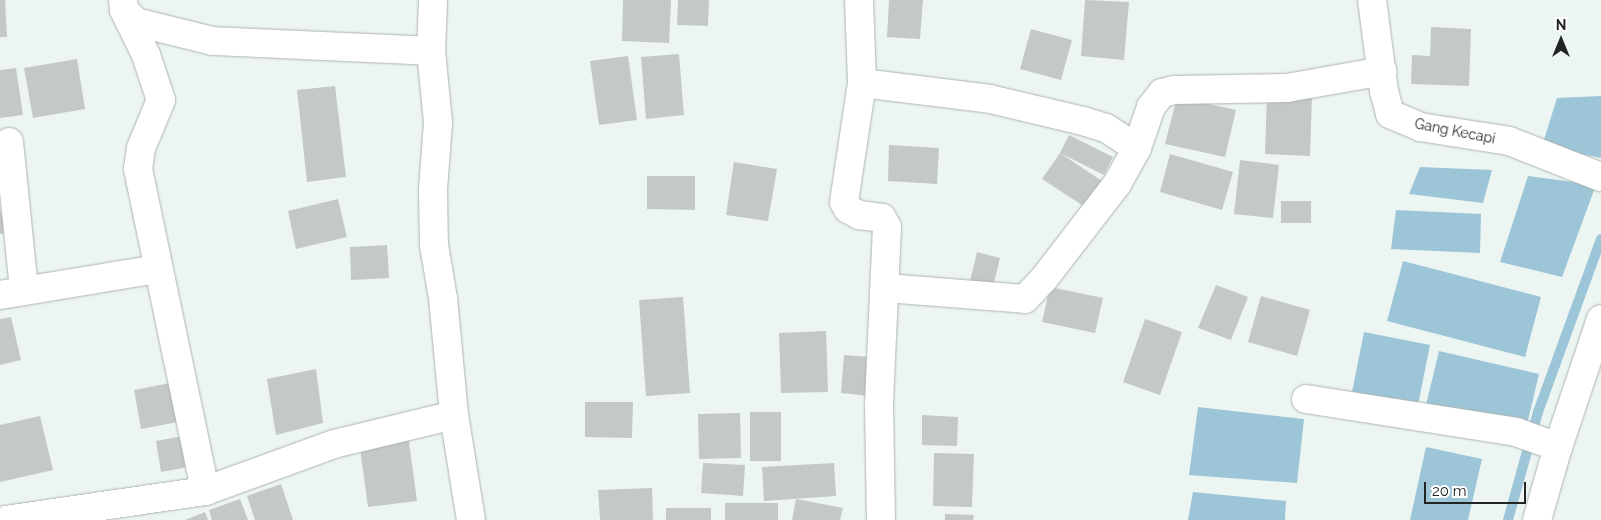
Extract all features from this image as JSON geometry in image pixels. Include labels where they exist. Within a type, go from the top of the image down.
[{"type":"street","points":[[433,0],[431,51],[438,123],[433,190],[434,245],[443,298],[454,416],[471,520]]},
{"type":"street","points":[[859,0],[862,83],[844,202],[848,208],[859,215],[882,218],[887,227],[886,288],[879,405],[881,520]]},
{"type":"street","name":"Gang Kecapi","points":[[1372,0],[1383,71],[1384,91],[1390,114],[1420,127],[1509,141],[1601,177]]},
{"type":"street","points":[[124,5],[136,22],[213,41],[431,51]]},
{"type":"street","points":[[124,5],[146,55],[161,100],[141,148],[138,169],[157,269],[205,491]]},
{"type":"street","points":[[886,288],[1025,299],[1044,280],[1117,184],[1136,148],[1147,116],[1162,94],[1174,90],[1287,88],[1383,71]]},
{"type":"street","points":[[862,83],[990,99],[1083,120],[1106,128],[1136,148]]},
{"type":"street","points":[[10,142],[12,293],[157,269]]},
{"type":"street","points":[[1538,520],[1542,441],[1601,319]]},
{"type":"street","points":[[1306,398],[1542,441]]},
{"type":"street","points":[[6,520],[108,512],[205,491],[334,444],[454,416]]},
{"type":"water","points":[[1601,96],[1601,158],[1542,146],[1557,98]]},
{"type":"water","points":[[1420,167],[1492,170],[1483,203],[1409,194]]},
{"type":"water","points":[[1528,176],[1596,185],[1562,277],[1500,262]]},
{"type":"water","points":[[1396,210],[1481,214],[1480,253],[1391,249]]},
{"type":"water","points":[[1403,261],[1541,297],[1525,357],[1387,321]]},
{"type":"water","points":[[1364,332],[1430,345],[1418,405],[1352,392]]},
{"type":"water","points":[[1439,351],[1539,374],[1526,429],[1426,405]]},
{"type":"water","points":[[1198,407],[1304,419],[1297,483],[1189,475]]},
{"type":"water","points":[[1426,447],[1482,459],[1468,520],[1410,520]]},
{"type":"water","points":[[1193,492],[1286,501],[1285,520],[1188,520]]},
{"type":"building","points":[[0,0],[5,0],[7,37],[0,37]]},
{"type":"building","points":[[623,0],[671,0],[669,43],[622,41]]},
{"type":"building","points":[[678,0],[709,0],[708,26],[677,25]]},
{"type":"building","points":[[889,0],[923,0],[920,39],[887,37]]},
{"type":"building","points":[[1085,0],[1129,2],[1124,60],[1081,56]]},
{"type":"building","points":[[1431,27],[1471,29],[1469,86],[1411,84],[1412,55],[1430,56]]},
{"type":"building","points":[[1031,29],[1072,40],[1061,80],[1020,69]]},
{"type":"building","points":[[679,54],[684,115],[646,119],[641,57]]},
{"type":"building","points":[[628,56],[637,120],[599,125],[590,61]]},
{"type":"building","points":[[77,59],[85,109],[33,118],[24,68]]},
{"type":"building","points":[[16,68],[23,115],[0,118],[0,70]]},
{"type":"building","points":[[335,86],[346,177],[307,182],[297,90]]},
{"type":"building","points":[[1267,95],[1312,96],[1310,156],[1265,154]]},
{"type":"building","points":[[1177,97],[1236,110],[1225,157],[1165,144]]},
{"type":"building","points":[[1069,135],[1113,157],[1104,175],[1060,153]]},
{"type":"building","points":[[889,145],[939,148],[937,184],[888,181]]},
{"type":"building","points":[[1060,153],[1102,181],[1085,207],[1042,179]]},
{"type":"building","points":[[1170,154],[1233,172],[1222,210],[1160,192]]},
{"type":"building","points":[[1240,160],[1279,165],[1273,218],[1234,214]]},
{"type":"building","points":[[734,162],[777,169],[768,221],[726,215]]},
{"type":"building","points":[[647,176],[695,176],[695,210],[647,209]]},
{"type":"building","points":[[338,199],[347,237],[296,249],[288,211]]},
{"type":"building","points":[[1281,201],[1311,201],[1311,223],[1281,223]]},
{"type":"building","points":[[0,208],[6,233],[0,234]]},
{"type":"building","points":[[387,245],[389,278],[351,280],[350,247]]},
{"type":"building","points":[[977,252],[1000,258],[991,295],[968,290]]},
{"type":"building","points":[[1216,285],[1248,297],[1231,340],[1198,328]]},
{"type":"building","points":[[1050,287],[1103,298],[1095,333],[1042,322]]},
{"type":"building","points":[[1261,296],[1310,310],[1297,356],[1248,342]]},
{"type":"building","points":[[683,297],[690,393],[646,396],[639,300]]},
{"type":"building","points":[[11,317],[21,360],[0,365],[0,319]]},
{"type":"building","points":[[1145,319],[1182,332],[1160,395],[1123,382]]},
{"type":"building","points":[[826,331],[828,392],[781,393],[779,333]]},
{"type":"building","points":[[844,355],[872,357],[869,396],[841,393]]},
{"type":"building","points":[[316,369],[323,423],[276,435],[267,379]]},
{"type":"building","points":[[170,383],[178,422],[141,429],[134,390]]},
{"type":"building","points":[[585,402],[633,402],[632,438],[585,437]]},
{"type":"building","points":[[750,412],[781,412],[781,461],[750,461]]},
{"type":"building","points":[[740,413],[741,458],[699,459],[698,414]]},
{"type":"building","points":[[922,415],[958,417],[957,446],[922,445]]},
{"type":"building","points":[[40,416],[53,470],[0,482],[0,425]]},
{"type":"building","points":[[408,435],[417,501],[368,507],[359,441]]},
{"type":"building","points":[[183,436],[188,467],[161,472],[156,441]]},
{"type":"building","points":[[934,453],[974,454],[972,507],[933,506]]},
{"type":"building","points":[[703,463],[745,465],[743,496],[701,493]]},
{"type":"building","points":[[834,463],[836,496],[764,501],[762,467]]},
{"type":"building","points":[[281,484],[293,520],[255,520],[247,496]]},
{"type":"building","points":[[652,488],[653,520],[600,520],[598,490]]},
{"type":"building","points":[[240,499],[248,520],[212,520],[209,510]]},
{"type":"building","points":[[796,499],[843,508],[840,520],[792,520]]},
{"type":"building","points":[[725,503],[778,503],[778,520],[725,520]]},
{"type":"building","points":[[666,508],[711,508],[711,520],[666,520]]},
{"type":"building","points":[[205,512],[208,520],[185,520]]},
{"type":"building","points":[[945,514],[974,515],[973,520],[945,520]]},
{"type":"waterway","points":[[1508,520],[1538,412],[1601,239]]}]
